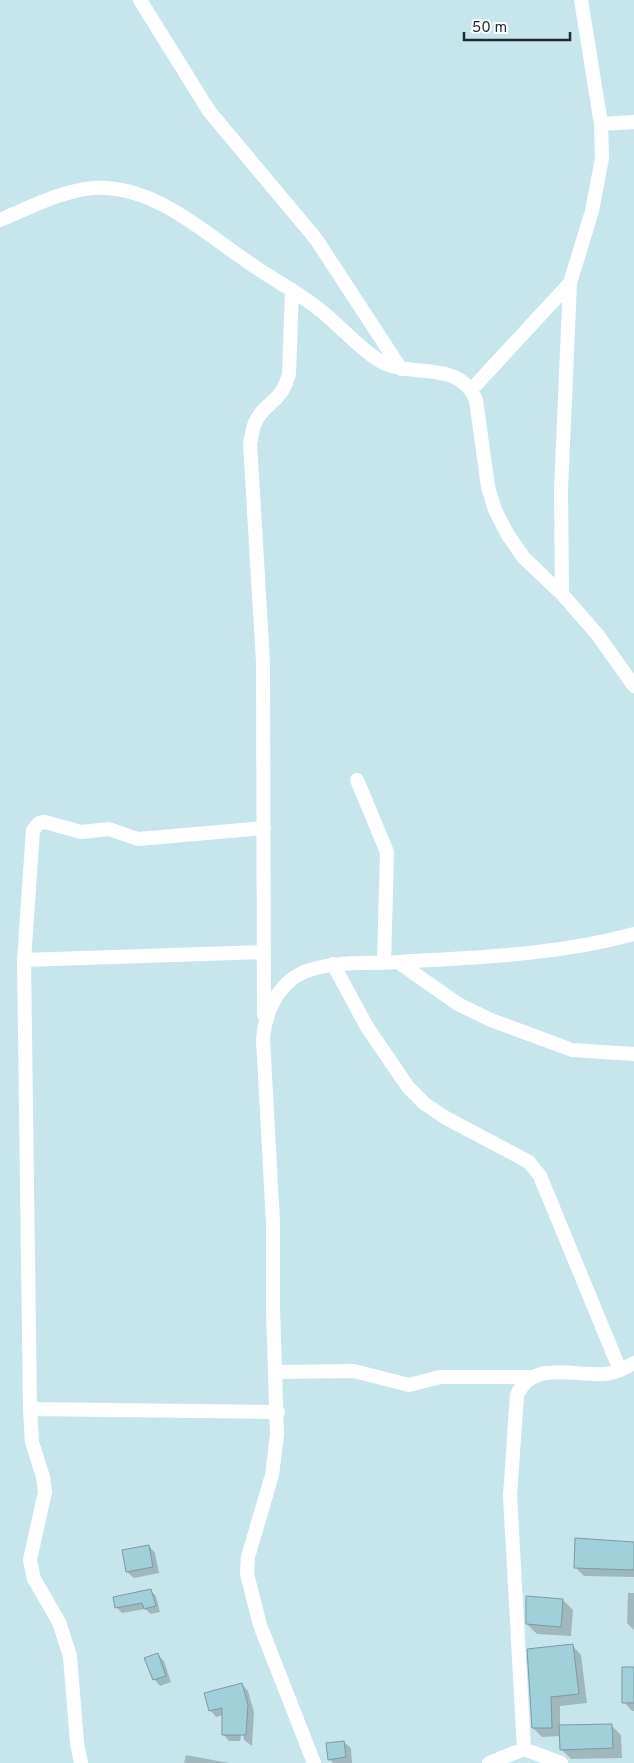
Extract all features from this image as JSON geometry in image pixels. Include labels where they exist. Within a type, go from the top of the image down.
[{"type":"street","points":[[140,0],[209,111],[316,239],[401,369]]},
{"type":"street","points":[[562,594],[561,490],[570,283],[599,183],[602,158],[601,124],[580,0]]},
{"type":"street","points":[[601,124],[634,122]]},
{"type":"street","points":[[0,220],[61,195],[93,188],[126,191],[156,201],[196,223],[241,258],[292,290],[334,321],[378,360],[401,369],[452,375],[464,381],[476,400],[488,487],[495,510],[508,535],[524,558],[562,594],[597,634],[634,686]]},
{"type":"street","points":[[471,390],[570,283]]},
{"type":"street","points":[[292,290],[288,381],[278,399],[264,410],[255,424],[250,443],[263,662],[263,1039],[274,1223],[278,1412],[272,1475],[248,1557],[247,1574],[260,1625],[314,1763]]},
{"type":"street","points":[[357,780],[387,852],[391,962]]},
{"type":"street","points":[[81,1763],[77,1742],[70,1656],[59,1622],[34,1579],[30,1560],[44,1492],[44,1477],[32,1442],[30,1409],[24,960],[33,830],[39,823],[45,822],[81,832],[110,829],[138,838],[264,828]]},
{"type":"street","points":[[264,1021],[274,999],[287,983],[302,973],[333,964],[391,962],[563,950],[634,934]]},
{"type":"street","points":[[24,960],[264,952]]},
{"type":"street","points":[[391,962],[458,1004],[491,1020],[572,1050],[634,1054]]},
{"type":"street","points":[[333,964],[367,1027],[408,1087],[425,1104],[446,1118],[529,1162],[540,1176],[620,1370]]},
{"type":"street","points":[[276,1372],[354,1371],[409,1385],[440,1377],[530,1377],[541,1373],[607,1374],[634,1363]]},
{"type":"street","points":[[524,1749],[510,1495],[517,1396],[522,1385],[530,1377]]},
{"type":"street","points":[[30,1409],[278,1412]]},
{"type":"street","points":[[489,1763],[524,1749],[562,1763]]},
{"type":"building","points":[[575,1538],[634,1542],[634,1570],[574,1568]]},
{"type":"building","points":[[149,1545],[153,1567],[126,1572],[122,1550]]},
{"type":"building","points":[[151,1589],[156,1606],[144,1609],[142,1603],[115,1608],[113,1597]]},
{"type":"building","points":[[526,1596],[563,1599],[561,1627],[526,1624]]},
{"type":"building","points":[[573,1644],[579,1694],[551,1697],[552,1728],[532,1728],[527,1649]]},
{"type":"building","points":[[158,1653],[166,1676],[153,1680],[144,1658]]},
{"type":"building","points":[[622,1667],[634,1667],[634,1703],[622,1703]]},
{"type":"building","points":[[242,1683],[248,1705],[246,1735],[222,1735],[222,1708],[209,1711],[204,1693]]},
{"type":"building","points":[[612,1724],[613,1748],[560,1750],[559,1725]]},
{"type":"building","points":[[344,1741],[346,1757],[328,1760],[326,1743]]}]
